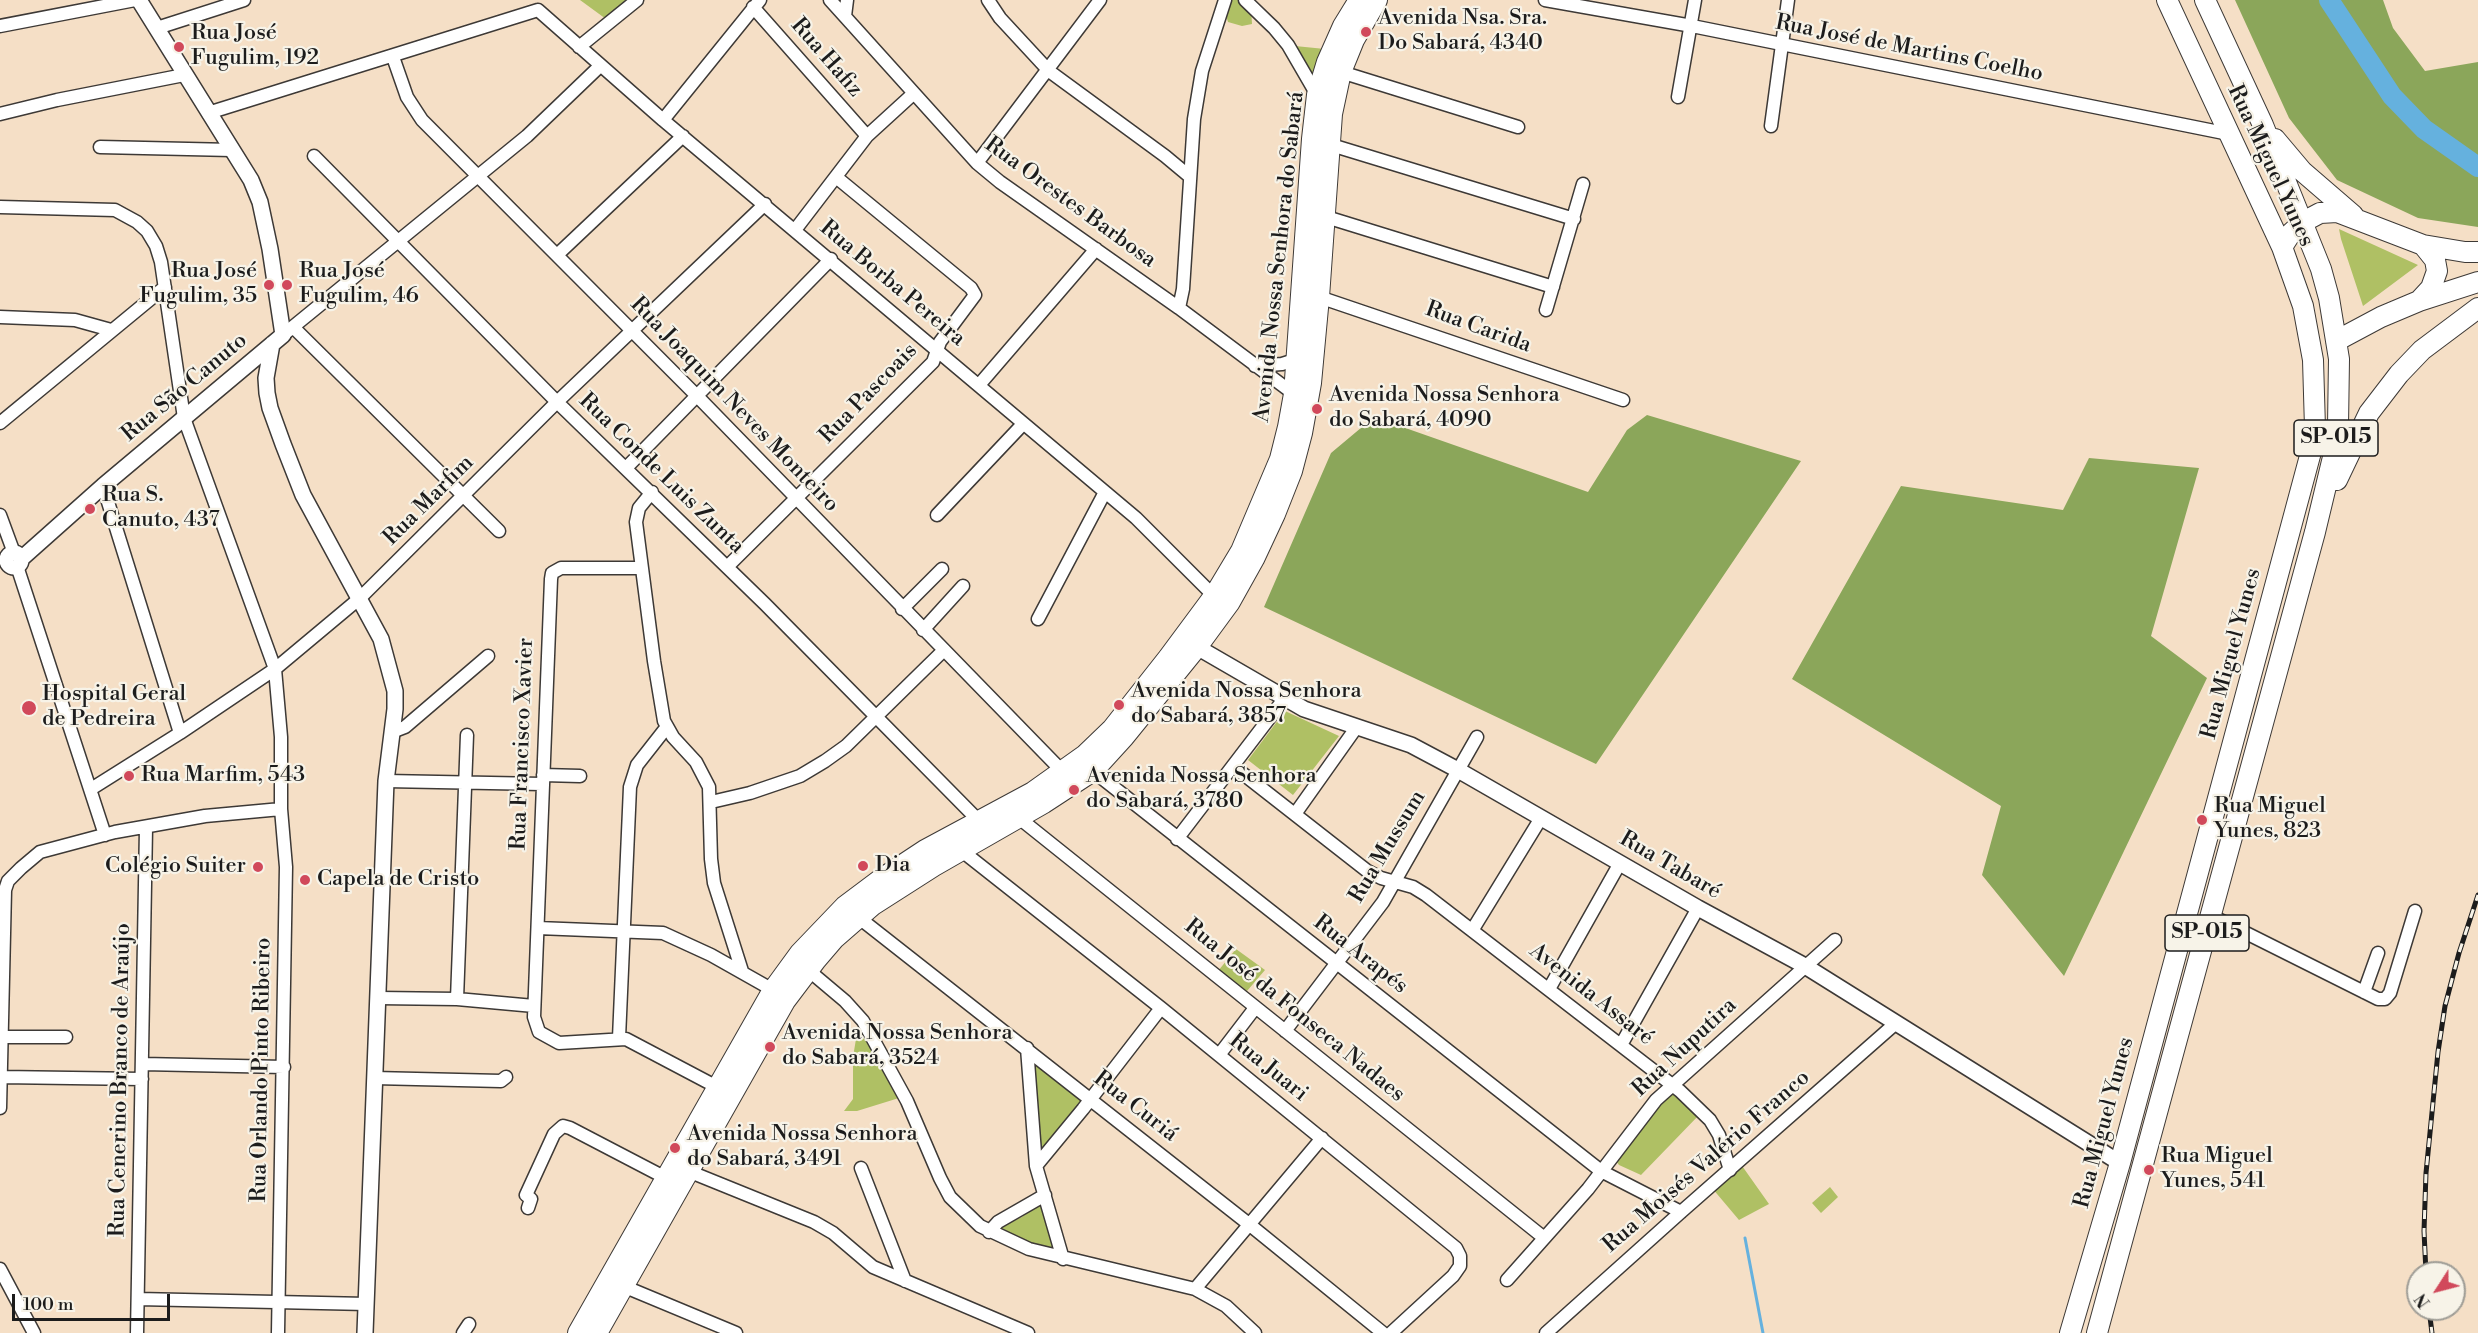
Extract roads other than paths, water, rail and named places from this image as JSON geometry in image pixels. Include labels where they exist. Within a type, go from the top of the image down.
[{"type":"main road","name":"Avenida Nossa Senhora do Sabará","points":[[590,1329],[664,1177],[717,1087],[745,1055],[807,969],[858,917],[905,884],[1019,818],[1093,771],[1124,737],[1190,643],[1214,596],[1242,551],[1280,459],[1294,394],[1317,95],[1327,62],[1342,26],[1359,0]]},
{"type":"main road","name":"Avenida Nossa Senhora do Sabará","points":[[590,1329],[623,1286],[688,1170],[745,1055],[773,990],[807,945],[845,906],[880,879],[925,850],[980,821],[1063,772],[1112,729],[1230,602],[1254,559],[1292,471],[1302,433],[1311,383],[1320,297],[1328,144],[1335,95],[1341,72],[1354,40],[1377,0]]},
{"type":"main road","name":"Rua Miguel Yunes","points":[[2070,1333],[2120,1163],[2311,452],[2315,428],[2313,360],[2304,306],[2282,247],[2166,0]]},
{"type":"main road","name":"Rua Miguel Yunes","points":[[2097,1333],[2315,532],[2338,426],[2338,359],[2329,298],[2321,269],[2263,125],[2205,0]]},
{"type":"main road","points":[[2263,125],[2302,171],[2362,222]]},
{"type":"main road","points":[[2282,247],[2291,233],[2303,222],[2320,213],[2337,212],[2386,233],[2423,245],[2478,252]]},
{"type":"main road","points":[[2419,301],[2432,288],[2437,271],[2435,260],[2423,245]]},
{"type":"main road","points":[[2304,306],[2320,334],[2326,339],[2336,341],[2381,317],[2419,301],[2478,282]]},
{"type":"main road","points":[[2315,532],[2348,453],[2369,412],[2422,350],[2478,308]]},
{"type":"main road","points":[[2224,775],[2225,801],[2232,812],[2237,813]]},
{"type":"main road","points":[[2204,849],[2214,859],[2212,889],[2216,897]]},
{"type":"street","points":[[0,26],[137,0],[157,28],[251,180],[260,202],[271,253],[283,336],[267,378],[270,408],[303,495],[381,639],[395,690],[386,781],[365,1333]]},
{"type":"street","points":[[157,28],[222,3],[244,0]]},
{"type":"street","points":[[579,47],[637,0]]},
{"type":"street","name":"Rua Orestes Barbosa","points":[[830,0],[977,163],[1000,182],[1179,308],[1294,394]]},
{"type":"street","points":[[845,16],[847,0]]},
{"type":"street","points":[[988,0],[1000,18],[1049,71],[1189,176]]},
{"type":"street","points":[[977,163],[1049,71],[1100,0]]},
{"type":"street","points":[[1179,308],[1183,289],[1194,119],[1202,71],[1225,0]]},
{"type":"street","points":[[1245,0],[1288,45],[1317,95]]},
{"type":"street","name":"Rua José de Martins Coelho","points":[[1545,0],[1692,26],[2229,134]]},
{"type":"street","points":[[1678,97],[1695,0]]},
{"type":"street","points":[[1771,126],[1788,0]]},
{"type":"street","points":[[663,120],[757,4]]},
{"type":"street","name":"Rua Hafiz","points":[[757,4],[867,136]]},
{"type":"street","points":[[208,112],[393,57],[541,5]]},
{"type":"street","name":"Rua Borba Pereira","points":[[541,5],[579,47],[600,66],[1136,518],[1214,596]]},
{"type":"street","name":"Rua Joaquim Neves Monteiro","points":[[393,57],[407,97],[416,113],[476,176],[698,396],[922,630],[1063,772]]},
{"type":"street","name":"Rua São Canuto","points":[[11,560],[47,538],[103,486],[184,418],[527,136],[600,66]]},
{"type":"street","points":[[1341,72],[1518,128]]},
{"type":"street","points":[[0,114],[184,75]]},
{"type":"street","points":[[795,230],[867,136],[913,94]]},
{"type":"street","points":[[557,255],[682,136]]},
{"type":"street","points":[[1328,144],[1574,219]]},
{"type":"street","points":[[100,147],[232,150]]},
{"type":"street","name":"Rua Conde Luis Zunta","points":[[315,156],[398,243],[557,402],[652,492],[980,821]]},
{"type":"street","name":"Rua Pascoais","points":[[727,567],[933,362],[940,342],[973,299],[974,291],[836,177]]},
{"type":"street","points":[[1546,310],[1583,184]]},
{"type":"street","name":"Rua Marfim","points":[[91,789],[275,669],[360,598],[557,402],[765,204]]},
{"type":"street","name":"Rua Orlando Pinto Ribeiro","points":[[0,207],[115,210],[137,222],[147,231],[156,246],[165,287],[184,418],[275,669],[282,737],[281,809],[286,867],[278,1333]]},
{"type":"street","points":[[1323,216],[1553,287]]},
{"type":"street","points":[[979,385],[1096,249]]},
{"type":"street","points":[[626,468],[831,260]]},
{"type":"street","points":[[0,423],[165,287]]},
{"type":"street","name":"Rua Carida","points":[[1320,297],[1623,400]]},
{"type":"street","points":[[0,317],[75,320],[111,330]]},
{"type":"street","points":[[283,336],[500,531]]},
{"type":"street","points":[[1255,366],[1282,364],[1295,360]]},
{"type":"street","points":[[937,515],[1023,424]]},
{"type":"street","points":[[103,486],[180,733]]},
{"type":"street","points":[[652,492],[639,508],[636,522],[654,662],[666,728],[702,771],[709,787],[711,859],[716,893],[742,971]]},
{"type":"street","points":[[1038,619],[1106,492]]},
{"type":"street","points":[[0,515],[11,560],[105,835]]},
{"type":"street","name":"Rua Francisco Xavier","points":[[619,1038],[559,1043],[543,1036],[537,1028],[534,1006],[552,573],[561,568],[641,568]]},
{"type":"street","points":[[902,609],[942,568]]},
{"type":"street","points":[[922,630],[963,586]]},
{"type":"street","name":"Rua Tabaré","points":[[1190,643],[1284,699],[1356,728],[1411,745],[1458,770],[1804,966],[2120,1163]]},
{"type":"street","points":[[711,802],[750,793],[800,776],[837,754],[943,651]]},
{"type":"street","points":[[392,732],[405,727],[488,656]]},
{"type":"street","points":[[1177,839],[1284,699]]},
{"type":"street","points":[[666,728],[645,754],[632,777],[619,1038],[630,1041],[717,1087]]},
{"type":"street","points":[[1295,814],[1356,728]]},
{"type":"street","points":[[457,999],[467,735]]},
{"type":"street","name":"Rua Mussum","points":[[1285,1031],[1383,902],[1477,737]]},
{"type":"street","name":"Avenida Assaré","points":[[1233,766],[1366,870],[1426,895],[1473,929],[1671,1084],[1710,1120],[1719,1135],[1730,1170]]},
{"type":"street","name":"Rua Arapés","points":[[1093,771],[1601,1171],[1681,1212]]},
{"type":"street","points":[[386,781],[464,782],[580,776]]},
{"type":"street","points":[[0,1108],[1,964],[6,886],[26,863],[40,852],[105,835],[204,816],[281,809]]},
{"type":"street","name":"Rua José da Fonseca Nadaes","points":[[1019,818],[1543,1237]]},
{"type":"street","points":[[1473,929],[1541,818]]},
{"type":"street","name":"Rua Cenerino Branco de Araújo","points":[[137,1333],[146,828]]},
{"type":"street","name":"Rua Juari","points":[[962,851],[1448,1240],[1460,1256],[1460,1266],[1453,1276],[1390,1333]]},
{"type":"street","points":[[1549,989],[1620,863]]},
{"type":"street","points":[[1621,1045],[1698,908]]},
{"type":"street","points":[[2212,916],[2378,999],[2385,999],[2390,993],[2415,910]]},
{"type":"street","name":"Rua Curiá","points":[[858,917],[1027,1048],[1383,1333]]},
{"type":"street","points":[[538,928],[651,932],[670,936],[742,971],[773,990]]},
{"type":"street","name":"Rua Nuputira","points":[[1507,1280],[1601,1171],[1648,1108],[1671,1084],[1835,940]]},
{"type":"street","points":[[2364,992],[2378,953]]},
{"type":"street","points":[[807,969],[845,1001],[863,1021],[908,1101],[940,1178],[951,1197],[962,1210],[988,1232],[1029,1249],[1063,1259],[1195,1289],[1210,1295],[1226,1306],[1255,1333]]},
{"type":"street","points":[[378,998],[457,999],[534,1006]]},
{"type":"street","points":[[1036,1166],[1161,1008]]},
{"type":"street","points":[[1219,1055],[1255,1008]]},
{"type":"street","name":"Rua Moisés Valério Franco","points":[[1546,1333],[1896,1023]]},
{"type":"street","points":[[1,1037],[66,1037]]},
{"type":"street","points":[[1027,1048],[1036,1166],[1063,1259]]},
{"type":"street","points":[[143,1064],[284,1067]]},
{"type":"street","points":[[1,1077],[142,1079]]},
{"type":"street","points":[[374,1078],[501,1081],[506,1077]]},
{"type":"street","points":[[530,1204],[526,1195],[554,1134],[563,1126],[664,1177]]},
{"type":"street","points":[[1195,1289],[1322,1138]]},
{"type":"street","points":[[861,1168],[905,1281]]},
{"type":"street","points":[[688,1170],[823,1226],[865,1262],[1028,1333]]},
{"type":"street","points":[[988,1232],[998,1222],[1045,1195]]},
{"type":"street","points":[[0,1269],[34,1333]]},
{"type":"street","points":[[623,1286],[736,1333]]},
{"type":"street","points":[[138,1299],[367,1304]]},
{"type":"waterway","points":[[2329,0],[2392,96],[2424,129],[2478,167]]},
{"type":"waterway","points":[[1745,1238],[1763,1333]]},
{"type":"railway","points":[[2425,1261],[2426,1173],[2438,1052],[2445,1006],[2478,895]]},
{"type":"railway","points":[[2430,1321],[2432,1333]]},
{"type":"place","name":"Avenida Nsa. Sra. Do Sabará, 4340","points":[[1366,32]]},
{"type":"place","name":"Rua José Fugulim, 192","points":[[179,47]]},
{"type":"place","name":"Rua José Fugulim, 35","points":[[269,285]]},
{"type":"place","name":"Rua José Fugulim, 46","points":[[287,285]]},
{"type":"place","name":"Avenida Nossa Senhora do Sabará, 4090","points":[[1317,409]]},
{"type":"place","name":"Rua S. Canuto, 437","points":[[90,509]]},
{"type":"place","name":"Avenida Nossa Senhora do Sabará, 3857","points":[[1119,705]]},
{"type":"place","name":"Hospital Geral de Pedreira","points":[[29,708]]},
{"type":"place","name":"Rua Marfim, 543","points":[[129,776]]},
{"type":"place","name":"Avenida Nossa Senhora do Sabará, 3780","points":[[1074,790]]},
{"type":"place","name":"Rua Miguel Yunes, 823","points":[[2202,820]]},
{"type":"place","name":"Dia","points":[[863,866]]},
{"type":"place","name":"Colégio Suiter","points":[[258,867]]},
{"type":"place","name":"Capela de Cristo","points":[[305,880]]},
{"type":"place","name":"Avenida Nossa Senhora do Sabará, 3524","points":[[770,1047]]},
{"type":"place","name":"Avenida Nossa Senhora do Sabará, 3491","points":[[675,1148]]},
{"type":"place","name":"Rua Miguel Yunes, 541","points":[[2149,1170]]}]
